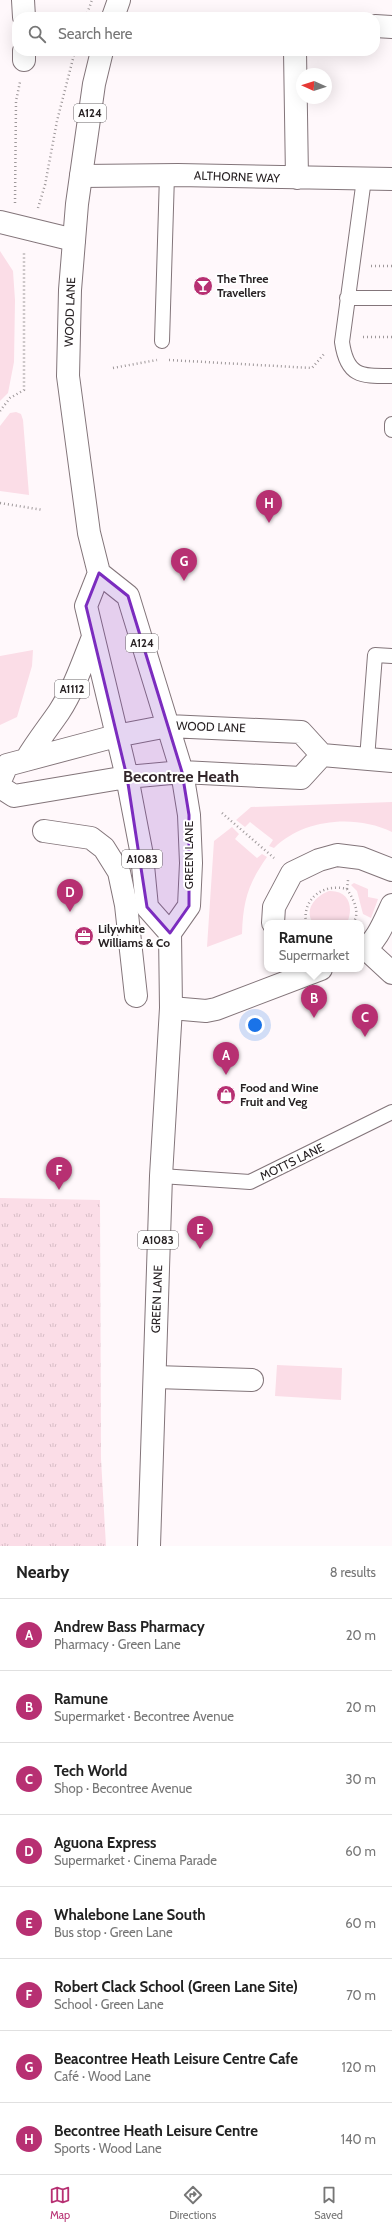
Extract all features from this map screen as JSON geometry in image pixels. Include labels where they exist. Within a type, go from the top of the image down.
[{"type":"main road","points":[[23,0],[24,12]]},
{"type":"main road","points":[[115,12],[119,0]]},
{"type":"main road","points":[[380,26],[392,27]]},
{"type":"main road","name":"WOOD LANE","points":[[101,56],[94,84],[74,240],[70,290],[68,376],[90,533],[99,573],[128,596],[168,726],[301,732],[322,755]]},
{"type":"main road","points":[[295,56],[297,178]]},
{"type":"main road","name":"ALTHORNE WAY","points":[[81,176],[167,175],[392,179]]},
{"type":"main road","points":[[8,216],[74,240]]},
{"type":"main road","points":[[99,573],[86,606],[127,777]]},
{"type":"main road","name":"A1112","points":[[26,760],[40,736],[59,712],[72,690],[93,637]]},
{"type":"main road","points":[[0,782],[7,766],[116,736],[168,726]]},
{"type":"main road","name":"GREEN LANE","points":[[150,1546],[161,1176],[171,1008],[170,933],[189,906],[191,863],[189,815],[182,772],[168,726]]},
{"type":"main road","points":[[0,786],[14,796],[127,777],[182,772],[301,778],[322,755],[392,761]]},
{"type":"main road","name":"A1083","points":[[127,777],[142,855],[147,907],[170,933]]},
{"type":"main road","points":[[44,832],[91,838],[104,848],[119,872],[126,905],[136,996]]},
{"type":"main road","points":[[273,920],[274,907],[292,873],[319,860],[337,855],[361,858],[392,870]]},
{"type":"main road","points":[[364,949],[381,928],[392,905]]},
{"type":"main road","points":[[364,951],[392,974]]},
{"type":"main road","points":[[171,1008],[206,1011],[216,1010],[288,975],[304,972]]},
{"type":"main road","points":[[155,1377],[252,1380]]},
{"type":"lane","points":[[162,341],[167,175]]},
{"type":"lane","points":[[364,179],[342,342],[344,355],[351,369],[366,376],[392,376]]},
{"type":"lane","points":[[347,298],[392,298]]},
{"type":"lane","points":[[392,424],[392,430]]},
{"type":"lane","points":[[368,759],[375,655],[392,656]]},
{"type":"lane","name":"MOTTS LANE","points":[[161,1176],[250,1182],[392,1112]]},
{"type":"path","points":[[88,12],[92,0]]},
{"type":"path","points":[[8,216],[15,204],[16,101],[24,56]]},
{"type":"path","points":[[37,211],[45,185],[57,121],[74,56]]},
{"type":"path","points":[[0,411],[10,398],[24,390],[24,249]]},
{"type":"path","points":[[370,266],[392,266]]},
{"type":"path","points":[[362,337],[392,337]]},
{"type":"path","points":[[168,360],[312,368],[326,351]]},
{"type":"path","points":[[113,368],[161,359]]},
{"type":"path","points":[[0,503],[42,510]]},
{"type":"path","points":[[222,813],[292,873]]},
{"type":"path","points":[[306,920],[306,911],[316,893],[329,887],[347,889],[356,907],[355,920]]},
{"type":"highlighted area","points":[[99,573],[128,596],[182,772],[189,815],[189,906],[170,933],[147,907],[127,777],[86,606]]},
{"type":"green space","points":[[0,251],[13,271],[15,300],[14,362],[8,393],[0,401]]},
{"type":"green space","points":[[16,412],[21,414],[23,420],[29,495],[0,491],[0,426],[10,413]]},
{"type":"green space","points":[[33,650],[32,666],[17,717],[0,725],[0,656]]},
{"type":"green space","points":[[392,802],[392,832],[377,826],[362,823],[330,822],[314,825],[299,831],[286,838],[274,848],[269,846],[273,840],[250,822],[245,827],[236,820],[251,807]]},
{"type":"green space","points":[[232,827],[239,834],[235,839],[257,858],[262,854],[267,857],[255,876],[245,902],[242,934],[207,947],[214,841]]},
{"type":"green space","points":[[354,883],[368,889],[368,897],[378,899],[371,918],[363,914],[357,891],[351,885]]},
{"type":"green space","points":[[336,891],[345,896],[350,906],[348,920],[311,920],[310,913],[313,903],[324,893]]},
{"type":"green space","points":[[0,1198],[100,1200],[101,1459],[106,1546],[0,1546]]},
{"type":"green space","points":[[277,1365],[342,1368],[341,1400],[275,1396]]},
{"type":"place","name":"The Three Travellers","points":[[203,286]]},
{"type":"place","name":"Becontree Heath Leisure Centre","points":[[269,523]]},
{"type":"place","name":"Beacontree Heath Leisure Centre Cafe","points":[[184,581]]},
{"type":"place","name":"Aguona Express","points":[[70,912]]},
{"type":"place","name":"Lilywhite Williams & Co","points":[[84,936]]},
{"type":"place","name":"Ramune","points":[[314,1018]]},
{"type":"place","name":"Tech World","points":[[365,1037]]},
{"type":"place","name":"Andrew Bass Pharmacy","points":[[226,1075]]},
{"type":"place","name":"Food and Wine Fruit and Veg","points":[[226,1095]]},
{"type":"place","name":"Robert Clack School (Green Lane Site)","points":[[59,1190]]},
{"type":"place","name":"Whalebone Lane South","points":[[200,1249]]},
{"type":"district","name":"Becontree Heath","points":[[181,776]]}]
